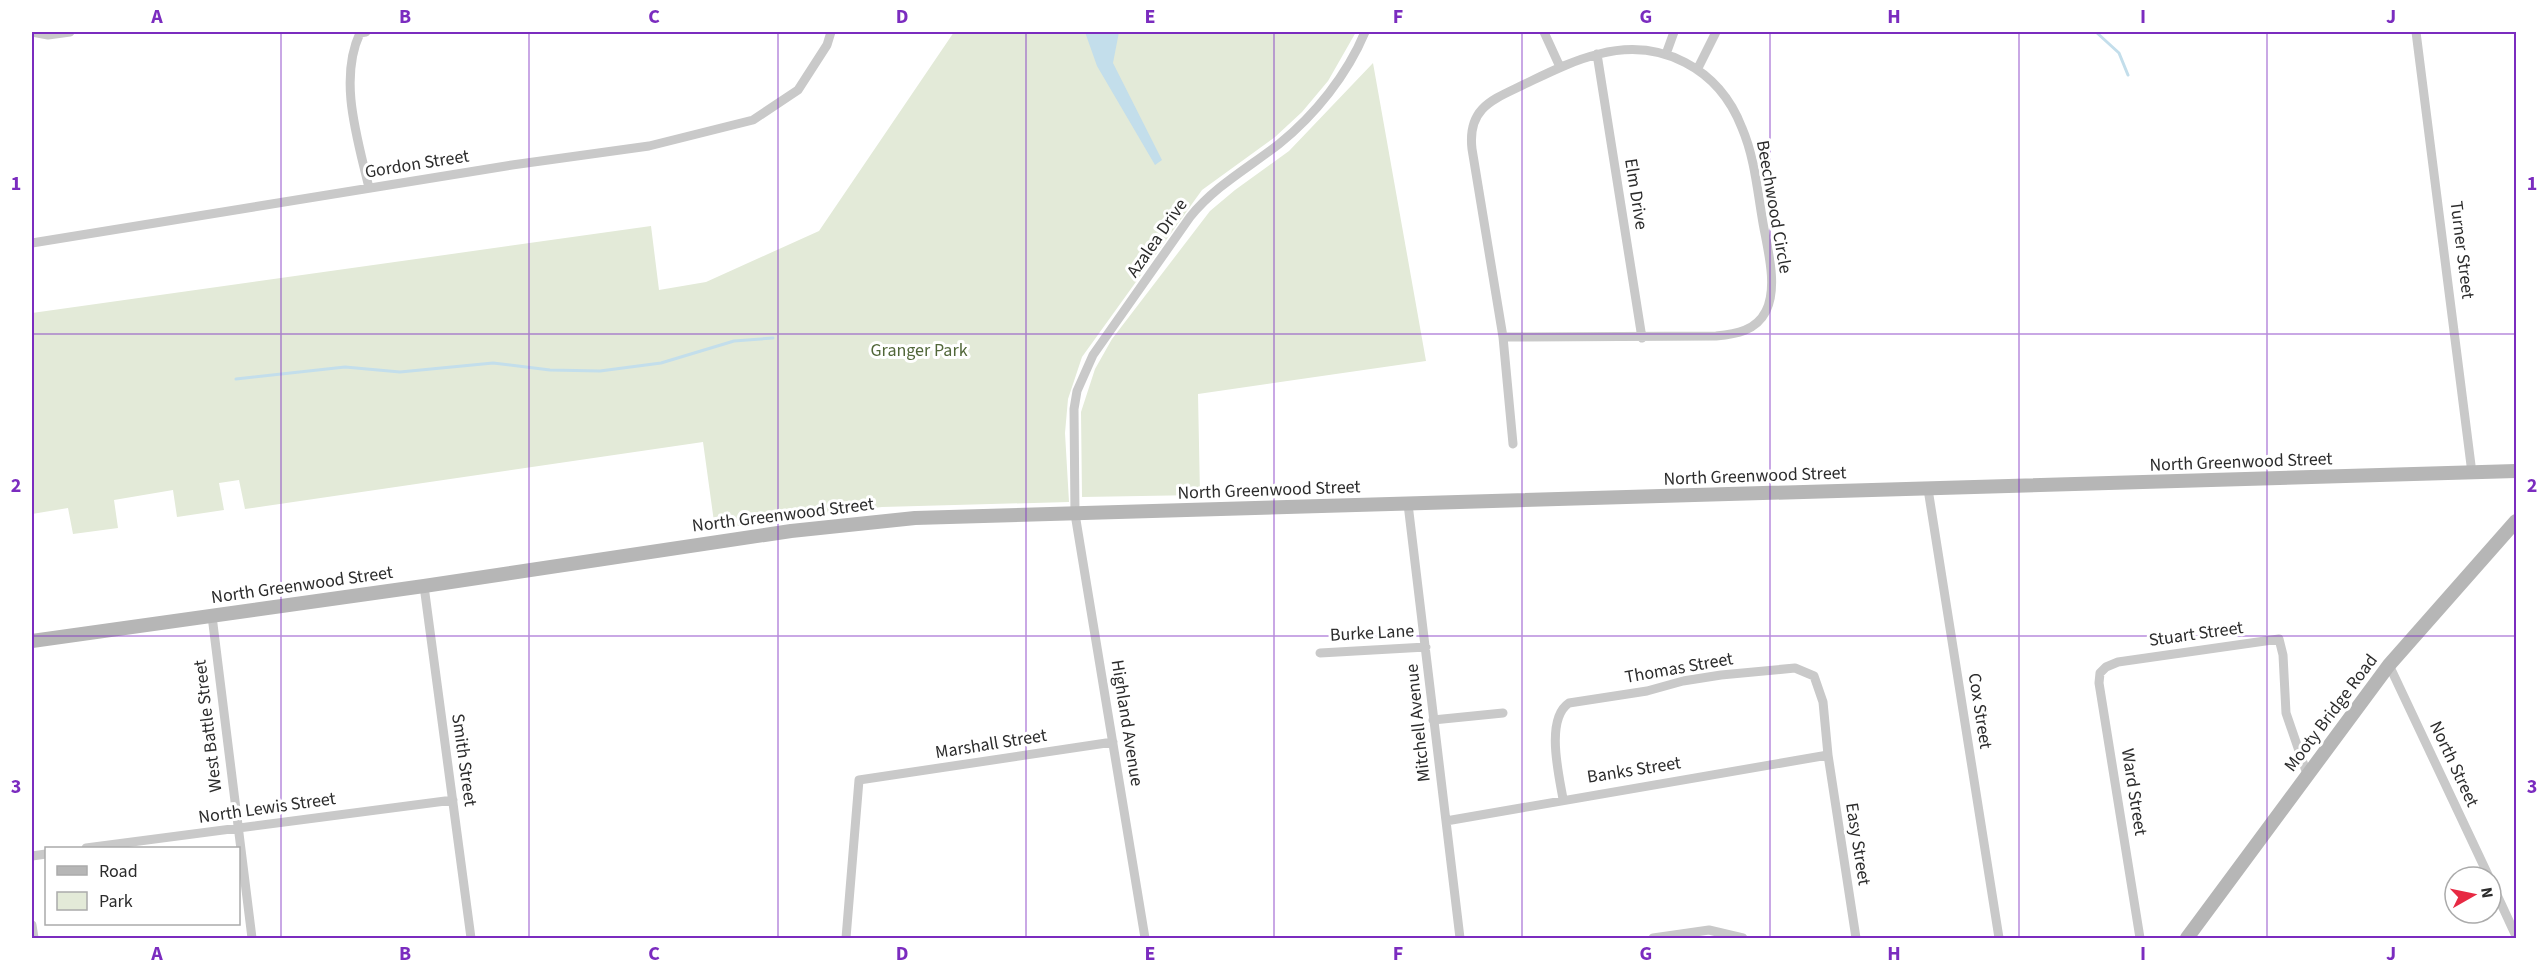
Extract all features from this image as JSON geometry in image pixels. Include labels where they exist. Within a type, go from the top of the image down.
[{"type":"main road","name":"North Greenwood Street","points":[[32,640],[424,586],[791,531],[915,518],[2517,471]]},
{"type":"main road","name":"Mooty Bridge Road","points":[[2187,939],[2389,665],[2517,521]]},
{"type":"street","points":[[32,32],[48,35],[70,32]]},
{"type":"street","points":[[361,32],[352,49],[350,76],[352,105],[369,188]]},
{"type":"street","name":"Gordon Street","points":[[32,243],[369,188],[649,146],[753,120],[798,90],[827,45],[831,32]]},
{"type":"street","name":"Azalea Drive","points":[[1075,514],[1074,409],[1077,391],[1093,354],[1206,198],[1301,124],[1349,66],[1365,32]]},
{"type":"street","points":[[1544,32],[1560,67]]},
{"type":"street","points":[[1666,54],[1674,32]]},
{"type":"street","points":[[1698,68],[1716,32]]},
{"type":"street","name":"Turner Street","points":[[2416,32],[2472,473]]},
{"type":"street","name":"Beechwood Circle","points":[[1503,337],[1642,338],[1741,333],[1760,320],[1770,301],[1768,257],[1757,183],[1746,138],[1730,103],[1698,68],[1666,54],[1638,50],[1597,54],[1560,67],[1493,98],[1478,114],[1473,128],[1472,149],[1503,337],[1513,444]]},
{"type":"street","name":"Elm Drive","points":[[1597,54],[1642,338]]},
{"type":"street","name":"Cox Street","points":[[1928,489],[1999,939]]},
{"type":"street","name":"Mitchell Avenue","points":[[1408,504],[1460,939]]},
{"type":"street","name":"Highland Avenue","points":[[1075,514],[1145,939]]},
{"type":"street","name":"Smith Street","points":[[424,586],[471,939]]},
{"type":"street","name":"West Battle Street","points":[[212,616],[240,847]]},
{"type":"street","name":"Stuart Street","points":[[2118,662],[2279,639],[2283,655],[2286,713],[2307,774]]},
{"type":"street","name":"Burke Lane","points":[[1320,653],[1426,647]]},
{"type":"street","name":"Ward Street","points":[[2118,662],[2106,666],[2100,673],[2099,683],[2140,939]]},
{"type":"street","name":"North Street","points":[[2389,665],[2483,865]]},
{"type":"street","name":"Thomas Street","points":[[1563,799],[1554,743],[1566,705],[1576,701],[1667,687],[1701,677],[1795,668],[1814,676],[1823,702],[1827,754]]},
{"type":"street","points":[[1433,720],[1503,712]]},
{"type":"street","name":"Marshall Street","points":[[846,939],[859,780],[1113,742]]},
{"type":"street","name":"Banks Street","points":[[1446,821],[1827,754]]},
{"type":"street","name":"Easy Street","points":[[1827,754],[1856,939]]},
{"type":"street","name":"North Lewis Street","points":[[100,847],[453,800]]},
{"type":"street","name":"West Battle Street","points":[[240,850],[252,939]]},
{"type":"street","points":[[2503,907],[2517,936]]},
{"type":"street","points":[[32,925],[34,939]]},
{"type":"street","points":[[1653,939],[1709,930],[1743,939]]},
{"type":"green space","name":"Granger Park","points":[[954,32],[1356,32],[1328,81],[1302,112],[1275,137],[1202,190],[1082,357],[1068,399],[1065,433],[1069,502],[882,507],[715,529],[703,442],[245,509],[239,480],[219,483],[224,510],[177,517],[173,490],[114,500],[118,528],[73,534],[68,508],[32,514],[32,313],[651,226],[659,290],[706,282],[819,231]]},
{"type":"green space","points":[[1373,63],[1426,361],[1198,394],[1200,495],[1082,497],[1081,412],[1095,369],[1112,339],[1210,211],[1289,151]]},
{"type":"water","points":[[1085,32],[1119,32],[1113,63],[1162,160],[1155,165],[1097,66]]},
{"type":"waterway","points":[[2096,32],[2119,53],[2128,75]]},
{"type":"waterway","points":[[236,379],[345,367],[400,372],[493,363],[550,370],[600,371],[661,363],[734,341],[773,338]]}]
